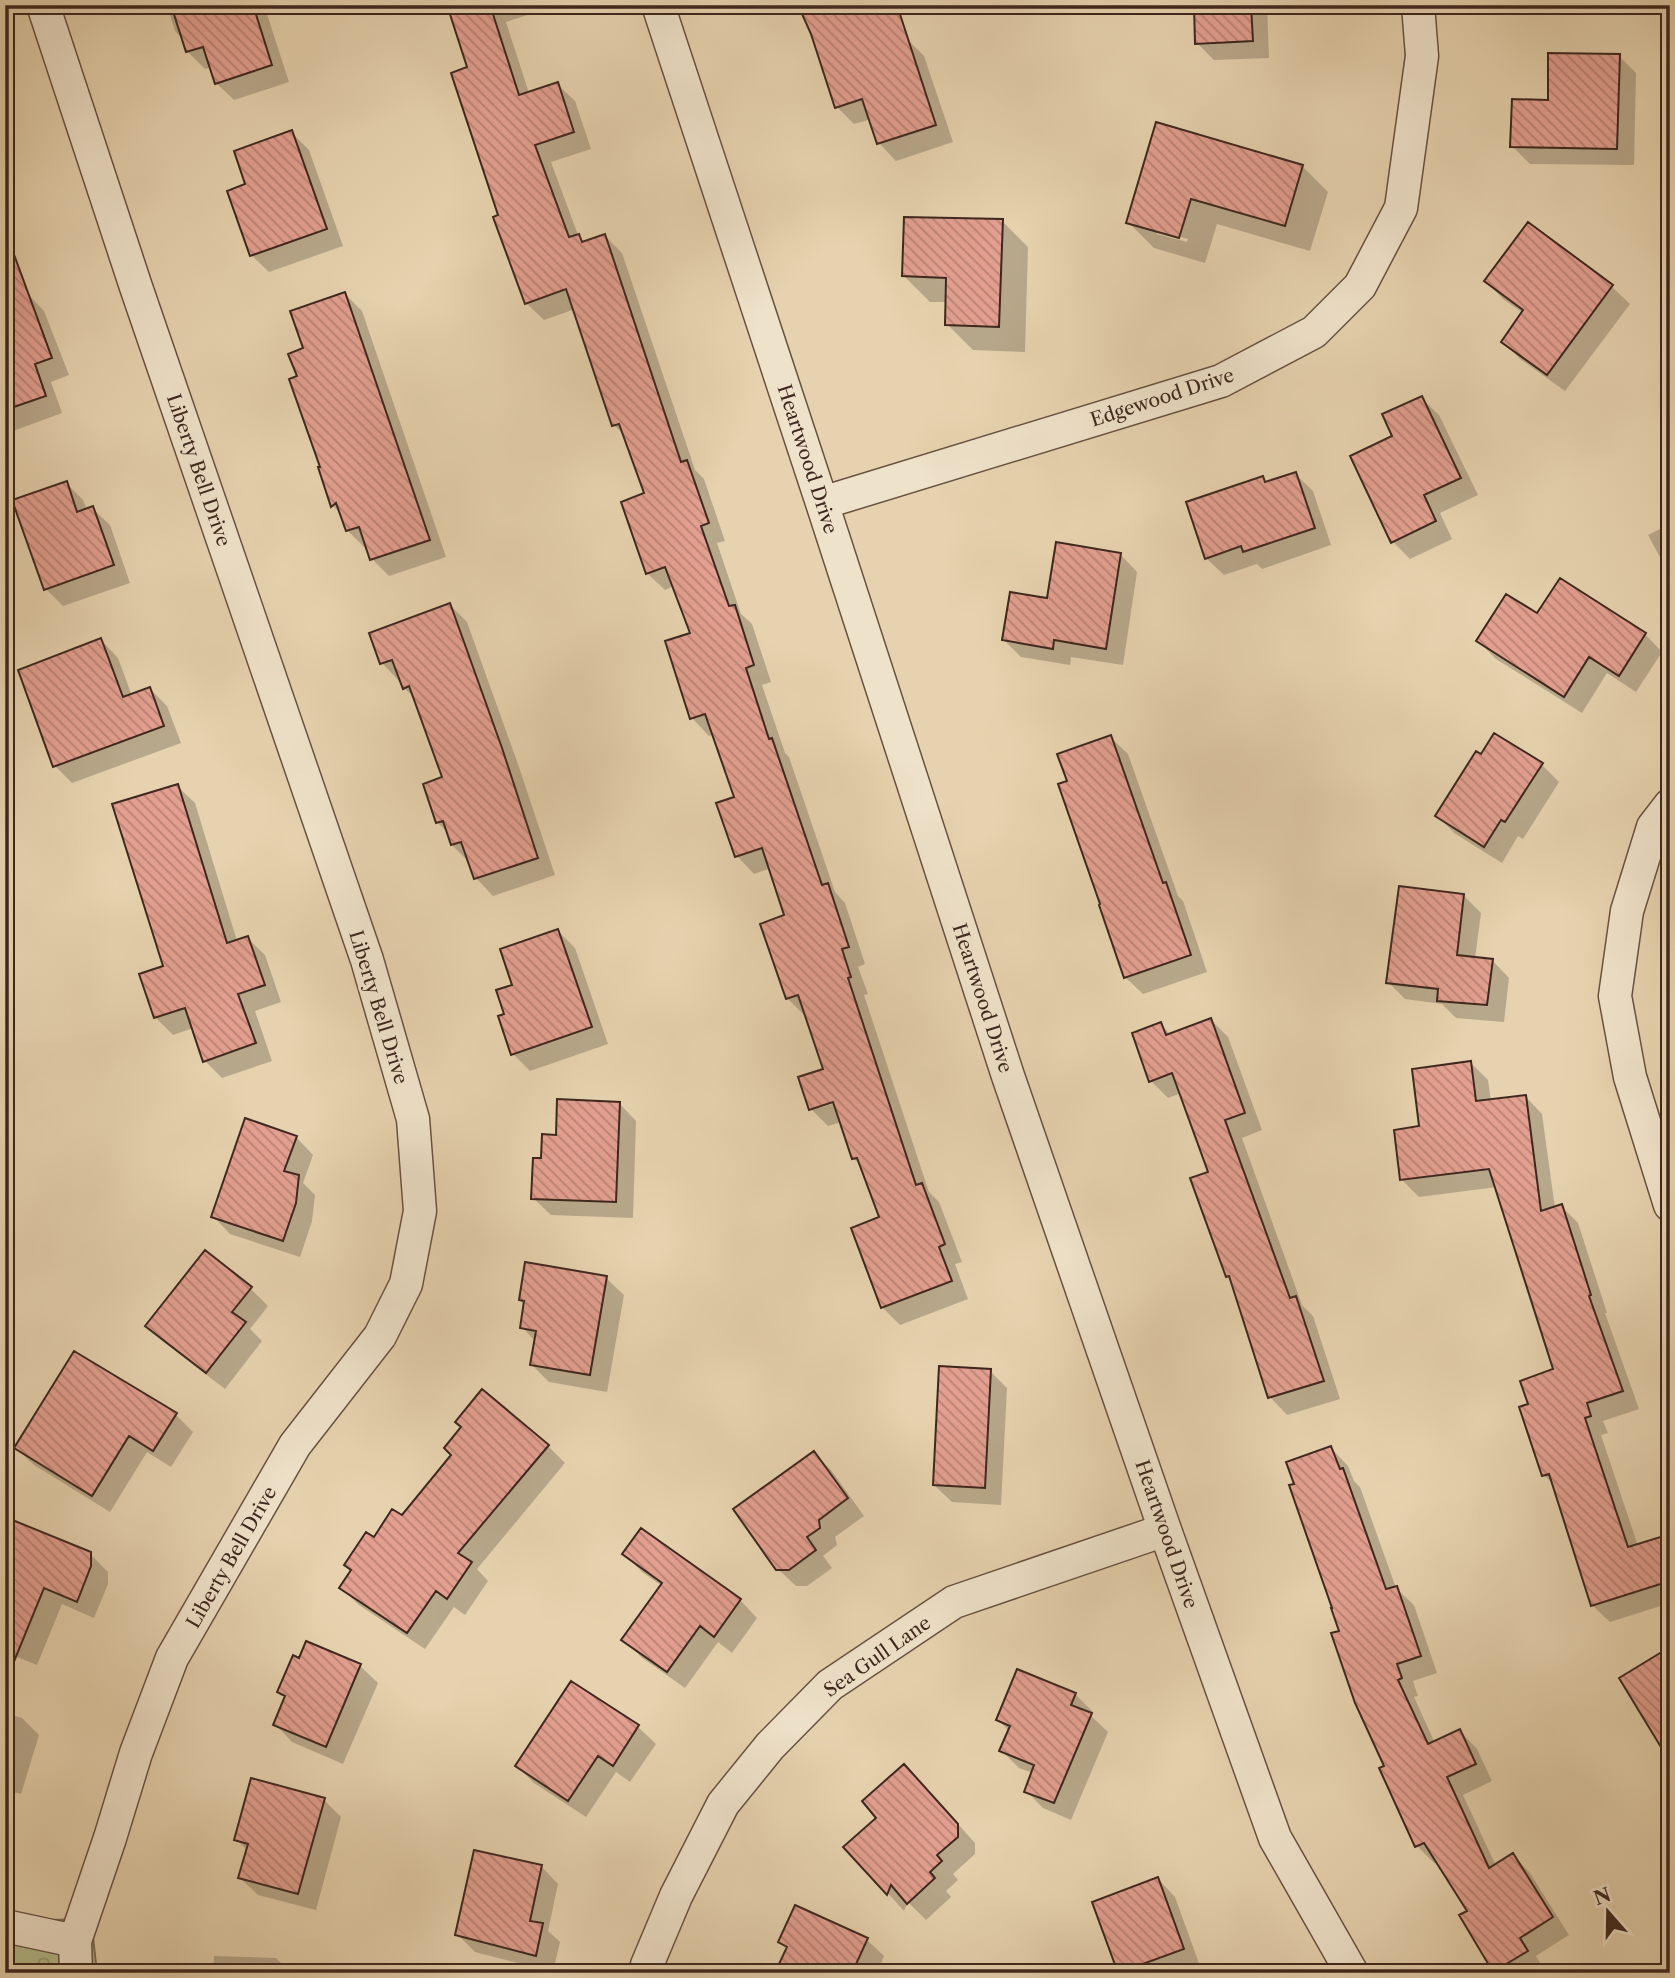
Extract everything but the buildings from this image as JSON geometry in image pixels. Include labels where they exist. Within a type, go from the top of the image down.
[{"type":"street","name":"Liberty Bell Drive","points":[[43,5],[140,300],[367,960],[413,1119],[420,1211],[406,1284],[380,1336],[295,1445],[172,1658],[136,1753],[75,1941],[76,1973]]},
{"type":"street","name":"Heartwood Drive","points":[[658,5],[1008,1076],[1165,1530],[1275,1838],[1352,1973]]},
{"type":"street","name":"Edgewood Drive","points":[[822,503],[1221,381],[1314,332],[1360,286],[1401,208],[1422,56],[1418,5]]},
{"type":"street","points":[[1670,805],[1653,827],[1627,911],[1615,996],[1630,1077],[1670,1205]]},
{"type":"street","name":"Sea Gull Lane","points":[[645,1973],[676,1896],[723,1804],[770,1746],[830,1685],[954,1602],[1165,1530]]},
{"type":"street","points":[[5,1926],[75,1941]]},
{"type":"green space","points":[[91,1919],[97,1973],[5,1973],[5,1921]]}]
